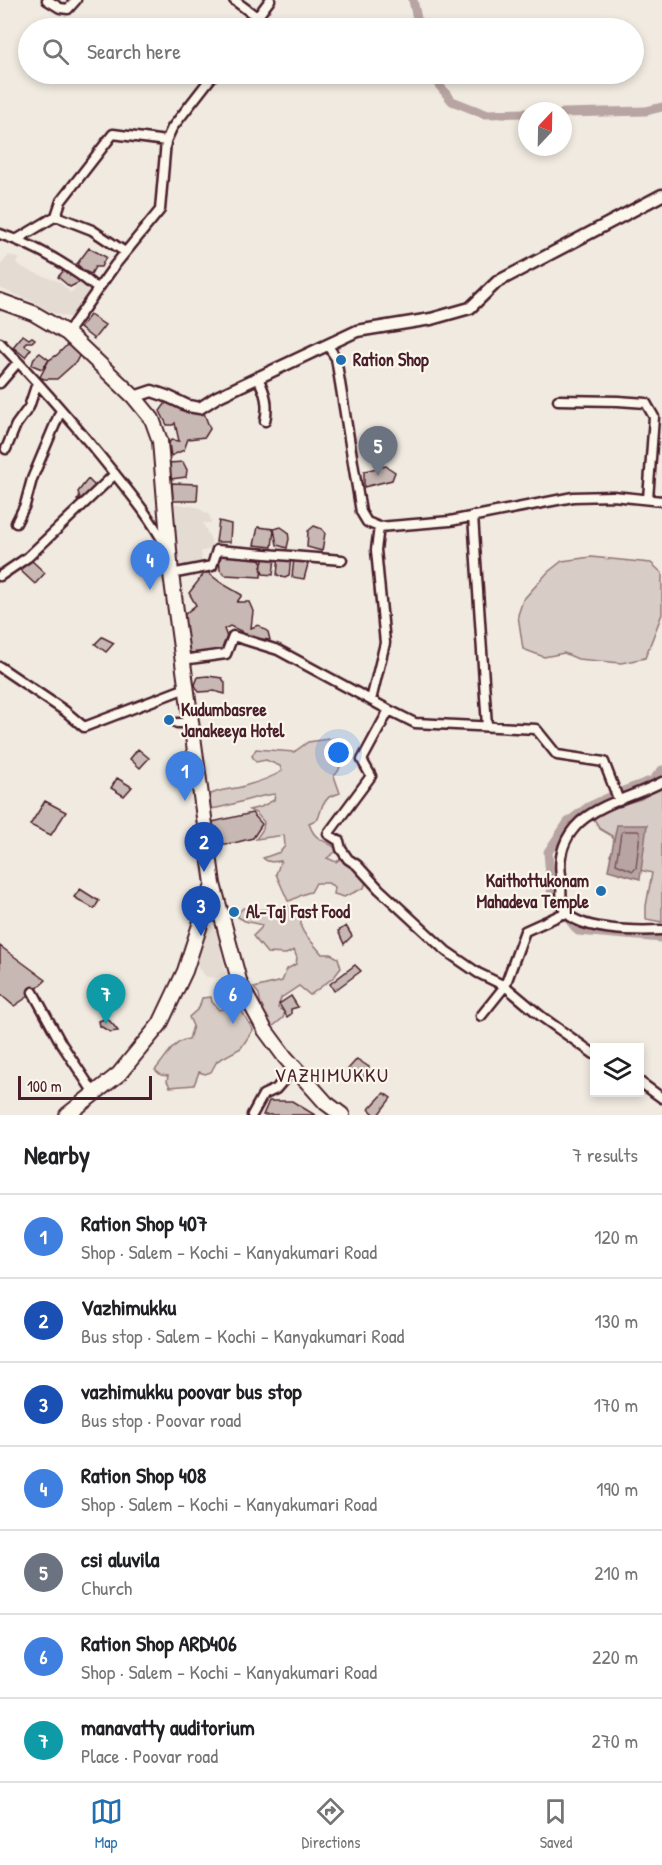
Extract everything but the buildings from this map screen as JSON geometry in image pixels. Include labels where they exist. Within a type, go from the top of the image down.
[{"type":"main road","points":[[0,301],[33,313],[67,333],[134,397],[152,419],[160,441],[171,574],[186,688],[184,723],[213,884],[240,984],[265,1030],[294,1068],[326,1103],[342,1115]]},
{"type":"main road","points":[[67,1115],[118,1074],[160,1024],[185,971],[213,884]]},
{"type":"street","points":[[47,0],[60,8],[68,9],[76,0]]},
{"type":"street","points":[[234,0],[257,17],[270,0]]},
{"type":"street","points":[[67,333],[98,289],[160,210],[166,141],[172,128],[206,84]]},
{"type":"street","points":[[16,240],[56,216],[61,201],[113,134],[166,141]]},
{"type":"street","points":[[134,397],[152,391],[169,396],[188,406],[200,408],[357,330],[431,319],[470,308],[497,282],[662,195]]},
{"type":"street","points":[[56,216],[92,230],[126,252]]},
{"type":"street","points":[[0,234],[67,265],[98,289]]},
{"type":"street","points":[[0,343],[62,410],[115,474],[156,528],[169,554]]},
{"type":"street","points":[[328,346],[336,358],[361,512],[367,522],[379,527],[450,520],[573,497],[614,496],[662,501]]},
{"type":"street","points":[[0,383],[18,362]]},
{"type":"street","points":[[258,378],[265,392],[267,412],[265,421]]},
{"type":"street","points":[[6,449],[16,430],[16,425],[29,407],[37,383]]},
{"type":"street","points":[[558,400],[646,404],[654,417],[648,499]]},
{"type":"street","points":[[16,523],[62,410]]},
{"type":"street","points":[[0,576],[28,557],[115,474]]},
{"type":"street","points":[[473,516],[487,726]]},
{"type":"street","points":[[371,700],[385,643],[376,550],[379,527]]},
{"type":"street","points":[[171,574],[212,566],[217,550],[342,560]]},
{"type":"street","points":[[182,660],[226,654],[233,636],[278,650],[415,723],[536,729],[557,754],[604,762],[619,801]]},
{"type":"street","points":[[0,667],[65,711],[84,727],[186,688]]},
{"type":"street","points":[[389,710],[362,760],[371,776],[328,834],[339,841],[348,859],[357,865],[418,927],[464,964],[505,986],[542,1017],[590,1051]]},
{"type":"street","points":[[662,782],[608,805],[582,820],[570,832],[559,865],[563,907],[570,917],[598,927],[662,930]]},
{"type":"street","points":[[481,1016],[505,986],[525,931],[567,912]]},
{"type":"street","points":[[33,992],[61,1043],[94,1093]]},
{"type":"street","points":[[252,1115],[263,1095],[276,1089],[294,1068]]},
{"type":"street","points":[[644,1085],[662,1098]]},
{"type":"shaded area","points":[[9,255],[20,259],[16,263],[27,270],[60,282],[71,293],[80,282],[85,281],[91,286],[86,299],[79,302],[73,316],[69,317],[49,312],[38,304],[0,288],[0,266]]},
{"type":"shaded area","points":[[175,504],[197,507],[210,516],[211,523],[203,523],[211,540],[212,549],[201,551],[202,564],[179,567]]},
{"type":"shaded area","points":[[591,557],[651,563],[662,573],[662,614],[645,658],[621,663],[578,659],[564,653],[544,657],[523,649],[518,615],[523,600],[548,572],[562,561]]},
{"type":"shaded area","points":[[336,738],[347,749],[341,751],[340,768],[334,776],[340,793],[329,797],[323,804],[318,819],[309,823],[317,837],[338,850],[327,858],[336,862],[340,859],[358,872],[366,882],[364,888],[344,897],[334,894],[335,887],[328,883],[316,883],[311,892],[288,901],[276,874],[281,861],[274,862],[263,858],[280,852],[285,846],[284,835],[256,839],[263,829],[264,822],[256,813],[249,810],[274,800],[275,794],[211,809],[208,796],[257,782],[282,771],[280,766],[266,760],[256,762],[252,756],[256,749],[294,752],[308,742]]},
{"type":"shaded area","points":[[662,786],[662,922],[646,919],[652,873],[613,863],[610,855],[616,848],[612,836],[600,829],[594,819],[606,809],[641,799]]},
{"type":"shaded area","points":[[294,906],[304,933],[322,954],[331,954],[338,958],[341,968],[334,977],[310,995],[299,986],[281,998],[278,1008],[285,1012],[283,1018],[272,1027],[262,1012],[259,994],[254,988],[282,981],[287,969],[296,964],[297,958],[294,950],[286,954],[267,953],[253,936],[262,925],[238,917],[243,908],[264,910]]},
{"type":"shaded area","points":[[209,921],[221,938],[221,952],[226,974],[216,978],[207,977],[198,968],[199,946]]},
{"type":"shaded area","points":[[211,997],[219,1010],[237,1003],[253,1030],[241,1048],[217,1061],[211,1072],[205,1074],[199,1072],[194,1085],[170,1087],[167,1081],[168,1076],[161,1075],[155,1070],[174,1046],[189,1039],[193,1026],[189,1017],[199,1008],[202,998]]},
{"type":"water","points":[[617,825],[647,825],[640,879],[608,870]]},
{"type":"waterway","points":[[413,0],[417,18]]},
{"type":"waterway","points":[[438,84],[452,101],[485,114],[518,113]]},
{"type":"waterway","points":[[572,113],[646,111],[662,107]]},
{"type":"waterway","points":[[662,770],[653,780],[588,807],[568,822],[548,852],[552,898],[578,931],[662,938]]},
{"type":"place","name":"Ration Shop","points":[[341,360]]},
{"type":"place","name":"csi aluvila","points":[[378,476]]},
{"type":"place","name":"Ration Shop 408","points":[[150,590]]},
{"type":"place","name":"Kudumbasree Janakeeya Hotel","points":[[169,720]]},
{"type":"place","name":"Ration Shop 407","points":[[185,801]]},
{"type":"place","name":"Vazhimukku","points":[[204,872]]},
{"type":"place","name":"Kaithottukonam Mahadeva Temple","points":[[601,891]]},
{"type":"place","name":"Al-Taj Fast Food","points":[[234,912]]},
{"type":"place","name":"vazhimukku poovar bus stop","points":[[201,936]]},
{"type":"place","name":"manavatty auditorium","points":[[106,1024]]},
{"type":"place","name":"Ration Shop ARD406","points":[[233,1024]]},
{"type":"district","name":"VAZHIMUKKU","points":[[332,1075]]}]
